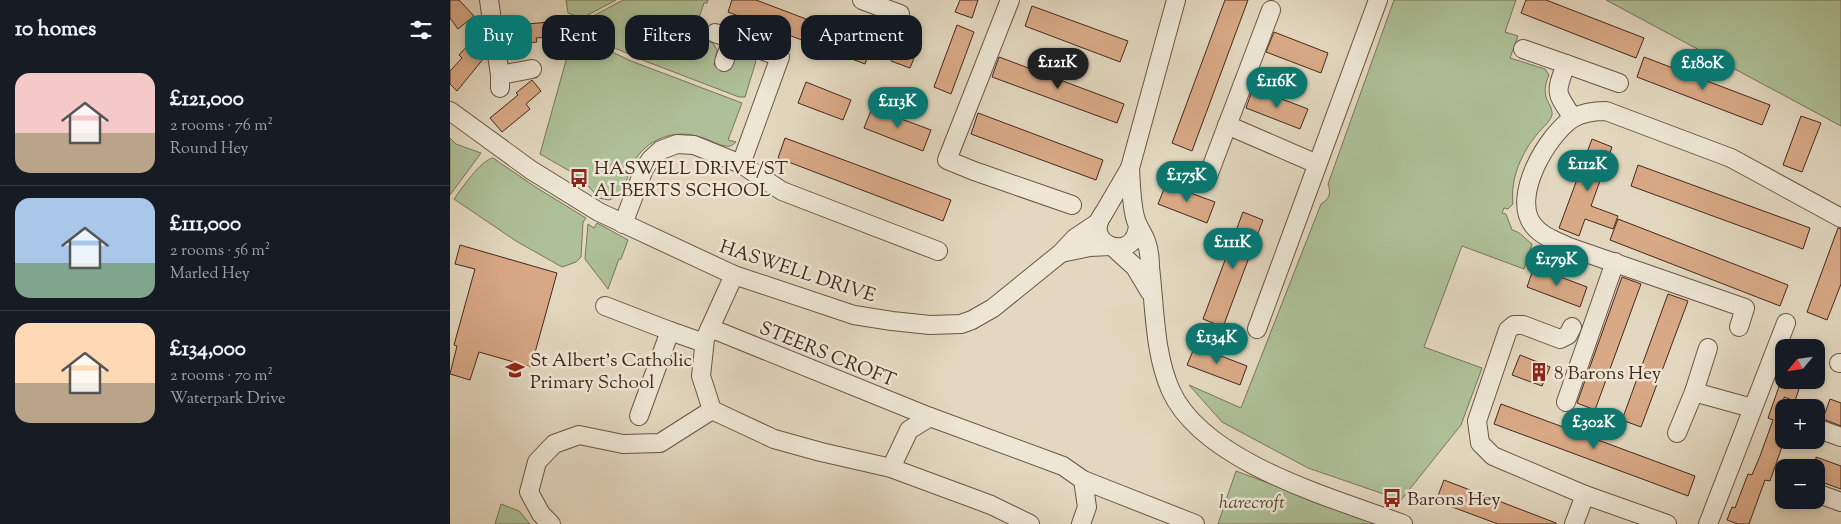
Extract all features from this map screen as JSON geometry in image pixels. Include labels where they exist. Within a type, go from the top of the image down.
[{"type":"street","points":[[489,0],[500,82],[532,69]]},
{"type":"street","points":[[862,0],[900,14]]},
{"type":"street","points":[[1010,0],[947,160],[1072,206]]},
{"type":"street","points":[[1152,294],[1135,267],[1101,239],[1098,227],[1100,218],[1130,168],[1176,0]]},
{"type":"street","points":[[1257,329],[1378,0]]},
{"type":"street","points":[[1208,176],[1271,10]]},
{"type":"street","points":[[724,62],[724,36],[780,58],[740,164]]},
{"type":"street","points":[[1523,49],[1619,83]]},
{"type":"street","points":[[1566,64],[1557,89],[1561,100],[1573,118]]},
{"type":"street","name":"HASWELL DRIVE","points":[[450,111],[531,170],[580,201],[623,224],[734,275],[854,315],[930,325],[954,324],[983,316],[1061,253],[1075,238],[1100,218]]},
{"type":"street","points":[[1739,327],[1745,308],[1569,247],[1542,235],[1528,216],[1528,188],[1535,166],[1557,132],[1573,118],[1589,111],[1606,111],[1731,158],[1841,218]]},
{"type":"street","points":[[1227,125],[1317,164]]},
{"type":"street","points":[[623,224],[644,169],[651,159],[661,150],[677,144],[694,145],[740,164],[782,191],[938,251]]},
{"type":"street","points":[[1111,247],[1119,248],[1131,243],[1135,238],[1137,222],[1130,168]]},
{"type":"street","points":[[1100,218],[1113,208],[1126,210],[1137,222],[1146,241],[1164,371],[1171,391],[1182,410],[1198,427],[1234,454],[1265,470],[1309,490],[1403,524]]},
{"type":"street","name":"HASWELL DRIVE","points":[[1061,253],[1090,247],[1111,247]]},
{"type":"street","points":[[1566,402],[1615,262]]},
{"type":"street","points":[[734,275],[707,335],[701,376],[712,410],[774,439],[891,468],[991,505],[1030,524]]},
{"type":"street","name":"STEERS CROFT","points":[[605,306],[670,331],[707,335],[1063,466],[1083,480],[1195,524]]},
{"type":"street","points":[[1708,524],[1786,323]]},
{"type":"street","points":[[1587,342],[1570,331],[1560,338],[1523,325],[1514,325],[1508,330],[1477,422],[1480,443],[1493,456],[1585,495],[1667,524]]},
{"type":"street","points":[[639,416],[670,331]]},
{"type":"street","points":[[1677,433],[1694,392],[1708,348]]},
{"type":"street","points":[[1694,392],[1752,408]]},
{"type":"street","points":[[551,524],[541,514],[529,492],[537,462],[554,444],[579,435],[623,444],[660,443],[712,410]]},
{"type":"street","points":[[891,468],[909,430],[930,417]]},
{"type":"street","points":[[1825,431],[1841,437]]},
{"type":"street","points":[[1081,524],[1088,507],[1083,480]]},
{"type":"street","points":[[1574,524],[1585,495]]},
{"type":"street","points":[[1825,496],[1841,502]]},
{"type":"green space","points":[[566,0],[616,0],[588,15],[568,13]]},
{"type":"green space","points":[[623,0],[708,0],[707,3],[704,3],[700,15],[625,15],[625,52],[615,48],[615,15],[595,15]]},
{"type":"green space","points":[[1394,0],[1516,0],[1505,32],[1518,36],[1510,58],[1545,69],[1549,75],[1545,94],[1552,113],[1550,120],[1532,140],[1522,157],[1513,185],[1513,204],[1508,209],[1504,208],[1502,213],[1506,214],[1512,230],[1532,244],[1524,269],[1462,246],[1424,347],[1482,368],[1461,425],[1401,500],[1308,468],[1222,422],[1189,385],[1241,408],[1321,204],[1329,196],[1328,184]]},
{"type":"green space","points":[[1606,0],[1841,0],[1841,126]]},
{"type":"green space","points":[[709,28],[712,30],[709,38]]},
{"type":"green space","points":[[709,41],[713,43],[717,50],[714,65],[726,70],[733,60],[756,61],[745,97],[739,97],[643,60],[709,60]]},
{"type":"green space","points":[[615,53],[625,58],[625,60],[742,103],[728,140],[736,142],[731,146],[684,134],[668,136],[653,142],[640,153],[631,168],[620,195],[609,200],[599,198],[580,177],[540,154],[566,60],[615,60]]},
{"type":"green space","points":[[450,138],[456,144],[481,153],[450,195]]},
{"type":"green space","points":[[493,158],[586,218],[583,222],[581,257],[576,262],[562,267],[516,241],[454,199],[477,169]]},
{"type":"green space","points":[[597,223],[628,240],[608,289],[585,259],[588,224],[594,228]]},
{"type":"green space","name":"harecroft","points":[[1236,471],[1378,524],[1218,524]]},
{"type":"green space","points":[[501,504],[519,511],[530,524],[495,524]]},
{"type":"building","points":[[450,0],[459,0],[473,15],[465,15],[465,23],[458,29],[450,18]]},
{"type":"building","points":[[732,0],[756,0],[801,17],[801,40],[791,36],[791,15],[736,15],[728,12]]},
{"type":"building","points":[[960,0],[978,0],[972,18],[955,12]]},
{"type":"building","points":[[1225,0],[1248,0],[1192,151],[1172,143]]},
{"type":"building","points":[[1526,0],[1546,0],[1644,38],[1636,58],[1521,13]]},
{"type":"building","points":[[1032,6],[1128,41],[1120,62],[1025,26]]},
{"type":"building","points":[[542,23],[542,38],[536,38],[537,42],[532,43],[532,24]]},
{"type":"building","points":[[957,25],[974,32],[951,94],[934,87]]},
{"type":"building","points":[[1274,32],[1328,53],[1321,73],[1266,52]]},
{"type":"building","points":[[465,48],[465,60],[482,60],[457,91],[450,84],[450,71],[462,58],[459,55]]},
{"type":"building","points":[[999,57],[1124,104],[1117,123],[992,77]]},
{"type":"building","points":[[1644,57],[1770,105],[1762,125],[1637,77]]},
{"type":"building","points":[[854,60],[866,60],[865,64]]},
{"type":"building","points":[[891,60],[913,60],[910,68]]},
{"type":"building","points":[[532,80],[541,91],[526,104],[530,109],[502,132],[490,118],[518,95],[516,93]]},
{"type":"building","points":[[806,82],[851,100],[843,120],[798,103]]},
{"type":"building","points":[[1253,88],[1308,109],[1300,129],[1246,108]]},
{"type":"building","points":[[872,108],[931,130],[923,151],[864,128]]},
{"type":"building","points":[[978,113],[1103,160],[1096,180],[971,134]]},
{"type":"building","points":[[1801,116],[1821,123],[1802,172],[1783,165]]},
{"type":"building","points":[[785,138],[951,200],[943,221],[778,158]]},
{"type":"building","points":[[1592,139],[1612,147],[1591,206],[1618,216],[1613,229],[1585,219],[1579,236],[1559,228]]},
{"type":"building","points":[[1638,165],[1810,228],[1803,249],[1631,186]]},
{"type":"building","points":[[1166,184],[1215,202],[1207,223],[1158,204]]},
{"type":"building","points":[[1243,212],[1263,220],[1223,327],[1203,319]]},
{"type":"building","points":[[1618,219],[1788,285],[1780,306],[1610,240]]},
{"type":"building","points":[[1838,228],[1841,229],[1841,284],[1827,320],[1807,312]]},
{"type":"building","points":[[460,245],[557,273],[531,367],[479,352],[470,380],[450,374],[457,346],[454,345],[475,269],[455,264]]},
{"type":"building","points":[[1534,267],[1587,287],[1580,307],[1527,287]]},
{"type":"building","points":[[1622,277],[1641,284],[1595,410],[1577,403]]},
{"type":"building","points":[[1668,294],[1688,301],[1641,427],[1622,420]]},
{"type":"building","points":[[1195,346],[1247,366],[1240,385],[1187,365]]},
{"type":"building","points":[[1520,355],[1550,367],[1542,386],[1512,375]]},
{"type":"building","points":[[1778,389],[1799,389],[1796,399],[1784,397],[1784,399],[1775,399],[1775,449],[1781,449],[1778,459],[1775,459],[1775,467],[1770,481],[1765,480],[1749,524],[1738,524],[1727,520],[1732,507],[1735,508],[1748,474],[1752,475],[1760,456],[1773,420],[1768,418]]},
{"type":"building","points":[[1830,399],[1841,403],[1841,426],[1825,420],[1825,413]]},
{"type":"building","points":[[1501,404],[1695,476],[1688,496],[1494,424]]},
{"type":"building","points":[[1825,460],[1841,466],[1841,489],[1825,483]]},
{"type":"building","points":[[1444,480],[1556,524],[1498,524],[1436,501]]},
{"type":"place","name":"HASWELL DRIVE/ST ALBERTS SCHOOL","points":[[579,178]]},
{"type":"place","name":"St Albert's Catholic Primary School","points":[[515,370]]},
{"type":"place","name":"8 Barons Hey","points":[[1539,372]]},
{"type":"place","name":"Barons Hey","points":[[1392,498]]}]
